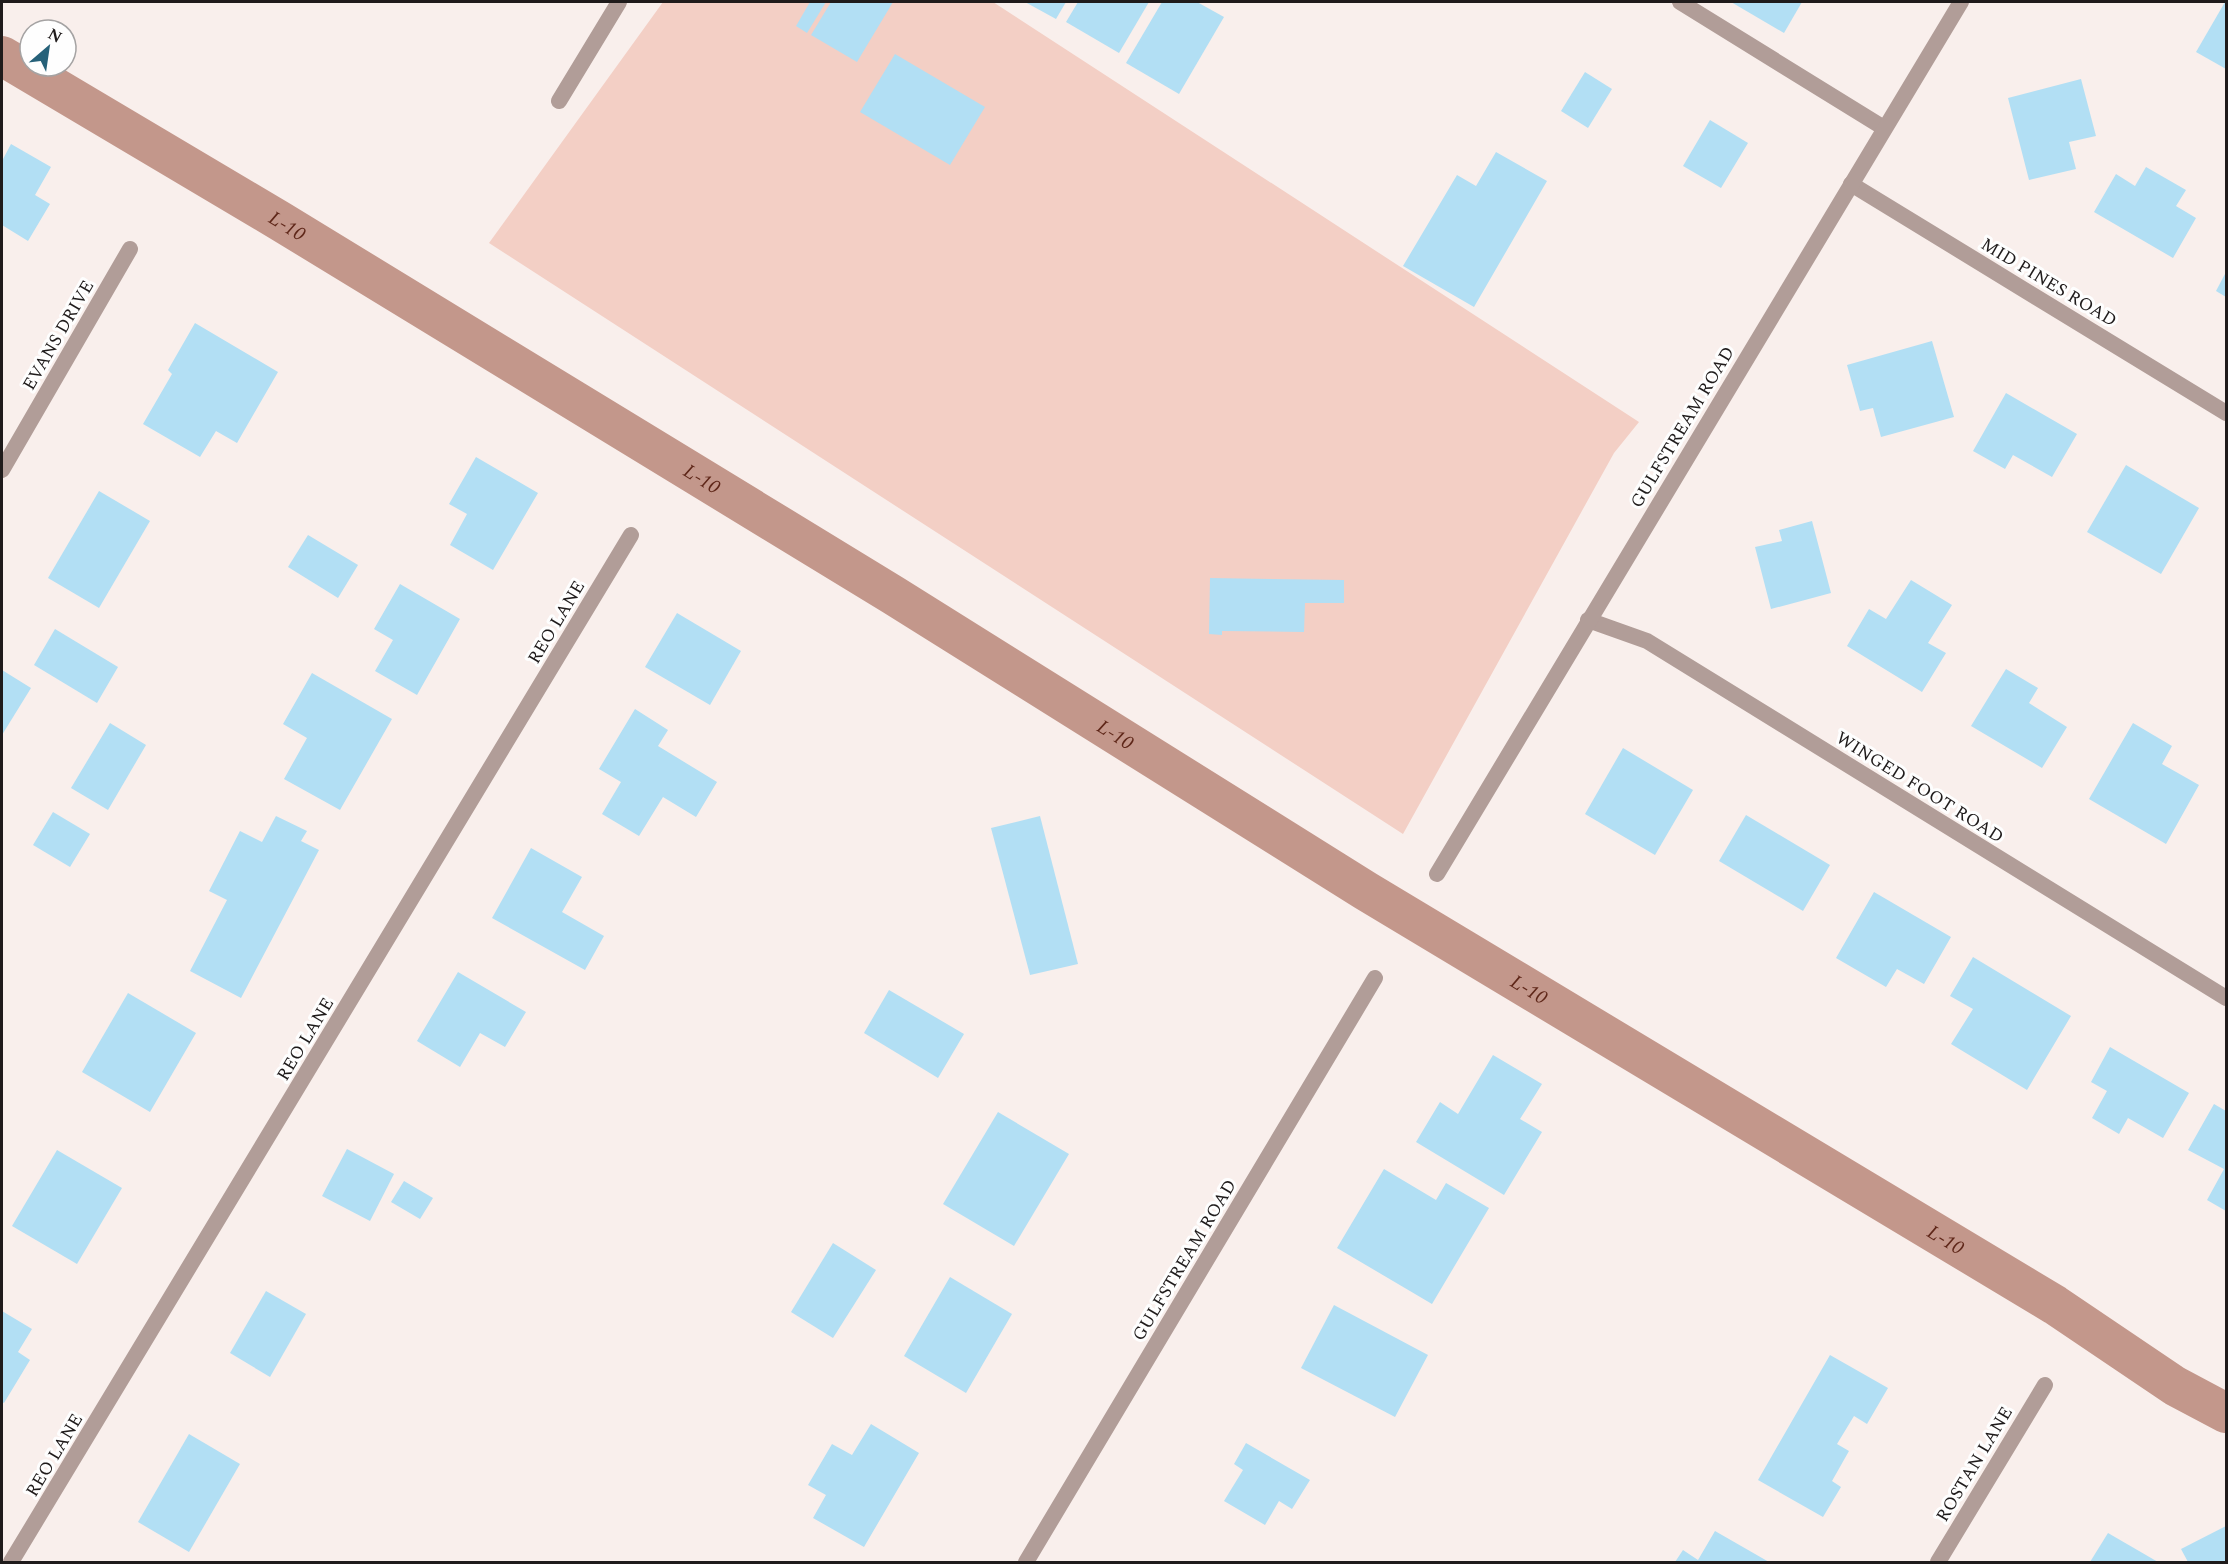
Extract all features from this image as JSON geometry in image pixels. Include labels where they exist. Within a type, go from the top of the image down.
[{"type":"street","points":[[559,101],[619,2]]},
{"type":"street","points":[[1680,2],[1884,128]]},
{"type":"street","name":"GULFSTREAM ROAD","points":[[1437,874],[1961,2]]},
{"type":"street","name":"MID PINES ROAD","points":[[1851,184],[2226,413]]},
{"type":"street","name":"EVANS DRIVE","points":[[2,471],[130,249]]},
{"type":"street","name":"REO LANE","points":[[11,1563],[631,535]]},
{"type":"street","name":"WINGED FOOT ROAD","points":[[1588,620],[1647,641],[2226,998]]},
{"type":"street","name":"GULFSTREAM ROAD","points":[[1026,1563],[1375,978]]},
{"type":"street","name":"ROSTAN LANE","points":[[1938,1563],[2045,1385]]},
{"type":"shaded area","points":[[663,2],[993,2],[1639,422],[1614,453],[1403,834],[489,243]]},
{"type":"building","points":[[810,2],[826,2],[807,33],[796,26]]},
{"type":"building","points":[[831,2],[893,2],[857,62],[811,35]]},
{"type":"building","points":[[1025,2],[1066,2],[1056,19]]},
{"type":"building","points":[[1078,2],[1149,2],[1119,53],[1066,22]]},
{"type":"building","points":[[1162,2],[1197,2],[1224,17],[1179,94],[1126,63]]},
{"type":"building","points":[[1731,2],[1802,2],[1784,33]]},
{"type":"building","points":[[2226,2],[2226,69],[2196,52]]},
{"type":"building","points":[[895,54],[985,107],[950,165],[860,112]]},
{"type":"building","points":[[1585,72],[1612,89],[1588,128],[1561,111]]},
{"type":"building","points":[[2081,79],[2096,136],[2069,142],[2076,169],[2029,180],[2008,98]]},
{"type":"building","points":[[1710,120],[1748,143],[1721,188],[1683,166]]},
{"type":"building","points":[[11,144],[51,167],[35,195],[50,204],[28,241],[2,225],[2,161]]},
{"type":"building","points":[[1496,152],[1547,181],[1474,307],[1403,266],[1457,175],[1476,186]]},
{"type":"building","points":[[2146,167],[2186,190],[2176,206],[2196,218],[2173,258],[2094,212],[2116,174],[2135,186]]},
{"type":"building","points":[[2226,272],[2226,297],[2216,291]]},
{"type":"building","points":[[195,323],[278,372],[237,443],[216,431],[200,457],[143,424],[172,374],[168,370]]},
{"type":"building","points":[[1932,341],[1954,417],[1881,437],[1873,408],[1860,411],[1847,365]]},
{"type":"building","points":[[2006,393],[2077,434],[2052,477],[2013,455],[2005,469],[1973,451]]},
{"type":"building","points":[[476,457],[538,493],[493,570],[450,545],[467,514],[449,504]]},
{"type":"building","points":[[2126,465],[2199,508],[2161,574],[2087,532]]},
{"type":"building","points":[[99,491],[150,521],[99,608],[48,578]]},
{"type":"building","points":[[1812,521],[1831,593],[1771,609],[1755,547],[1782,541],[1779,530]]},
{"type":"building","points":[[308,535],[358,565],[338,598],[288,567]]},
{"type":"building","points":[[1210,578],[1344,580],[1344,603],[1305,603],[1304,632],[1222,631],[1222,635],[1209,634]]},
{"type":"building","points":[[1911,580],[1952,605],[1928,643],[1946,653],[1922,692],[1847,646],[1869,609],[1886,619]]},
{"type":"building","points":[[400,584],[460,619],[417,695],[375,671],[393,640],[374,629]]},
{"type":"building","points":[[677,613],[741,651],[710,705],[645,667]]},
{"type":"building","points":[[55,629],[118,667],[97,703],[34,665]]},
{"type":"building","points":[[2006,669],[2038,688],[2029,703],[2067,727],[2042,768],[1971,726]]},
{"type":"building","points":[[2,670],[31,688],[2,735]]},
{"type":"building","points":[[312,673],[392,719],[340,810],[284,779],[307,738],[283,724]]},
{"type":"building","points":[[635,709],[668,730],[658,746],[717,782],[696,817],[663,797],[639,836],[602,814],[621,782],[599,769]]},
{"type":"building","points":[[110,723],[146,745],[108,810],[71,788]]},
{"type":"building","points":[[2133,723],[2172,746],[2162,764],[2199,785],[2166,844],[2089,799]]},
{"type":"building","points":[[1623,748],[1693,790],[1655,855],[1585,814]]},
{"type":"building","points":[[53,812],[90,834],[70,867],[33,845]]},
{"type":"building","points":[[1746,815],[1830,865],[1803,911],[1719,861]]},
{"type":"building","points":[[276,816],[307,831],[301,841],[319,850],[241,998],[190,971],[227,900],[209,891],[240,831],[262,842]]},
{"type":"building","points":[[1040,816],[1078,964],[1030,975],[991,828]]},
{"type":"building","points":[[531,848],[582,877],[562,912],[604,936],[585,970],[492,918]]},
{"type":"building","points":[[1874,892],[1951,937],[1924,984],[1897,969],[1886,987],[1836,958]]},
{"type":"building","points":[[1973,957],[2071,1016],[2027,1090],[1951,1044],[1973,1009],[1950,996]]},
{"type":"building","points":[[458,972],[526,1012],[505,1047],[480,1033],[460,1067],[417,1041]]},
{"type":"building","points":[[889,990],[964,1034],[938,1078],[864,1033]]},
{"type":"building","points":[[128,993],[196,1033],[150,1112],[82,1072]]},
{"type":"building","points":[[2110,1047],[2189,1093],[2163,1138],[2128,1118],[2119,1134],[2092,1118],[2107,1091],[2091,1082]]},
{"type":"building","points":[[1493,1055],[1542,1084],[1520,1119],[1542,1132],[1504,1195],[1416,1142],[1440,1102],[1458,1114]]},
{"type":"building","points":[[2214,1104],[2226,1111],[2226,1211],[2207,1200],[2224,1169],[2188,1150]]},
{"type":"building","points":[[998,1112],[1069,1154],[1014,1246],[943,1204]]},
{"type":"building","points":[[347,1149],[394,1174],[370,1221],[322,1196]]},
{"type":"building","points":[[57,1150],[122,1188],[77,1264],[12,1226]]},
{"type":"building","points":[[1384,1169],[1436,1200],[1446,1183],[1489,1208],[1432,1304],[1337,1248]]},
{"type":"building","points":[[404,1181],[433,1198],[420,1219],[391,1202]]},
{"type":"building","points":[[833,1243],[876,1270],[833,1338],[791,1312]]},
{"type":"building","points":[[950,1277],[1012,1314],[966,1393],[904,1356]]},
{"type":"building","points":[[266,1291],[306,1314],[270,1377],[230,1353]]},
{"type":"building","points":[[1334,1305],[1428,1355],[1395,1417],[1301,1368]]},
{"type":"building","points":[[2,1311],[32,1329],[18,1352],[30,1360],[4,1403],[2,1402]]},
{"type":"building","points":[[1830,1355],[1888,1388],[1867,1424],[1854,1416],[1837,1444],[1849,1451],[1832,1481],[1841,1487],[1823,1517],[1758,1480]]},
{"type":"building","points":[[871,1424],[919,1453],[864,1547],[813,1518],[826,1495],[808,1485],[832,1444],[852,1455]]},
{"type":"building","points":[[189,1434],[240,1464],[189,1552],[138,1522]]},
{"type":"building","points":[[1246,1443],[1310,1480],[1292,1509],[1279,1501],[1265,1525],[1224,1501],[1243,1470],[1234,1464]]},
{"type":"building","points":[[2226,1526],[2226,1562],[2188,1562],[2181,1549]]},
{"type":"building","points":[[1715,1531],[1769,1562],[1675,1562],[1683,1550],[1698,1560]]},
{"type":"building","points":[[2108,1533],[2158,1562],[2090,1562]]},
{"type":"waterway","name":"L-10","points":[[2,56],[280,221],[893,595],[1366,891],[2055,1305],[2175,1386],[2226,1413]]}]
